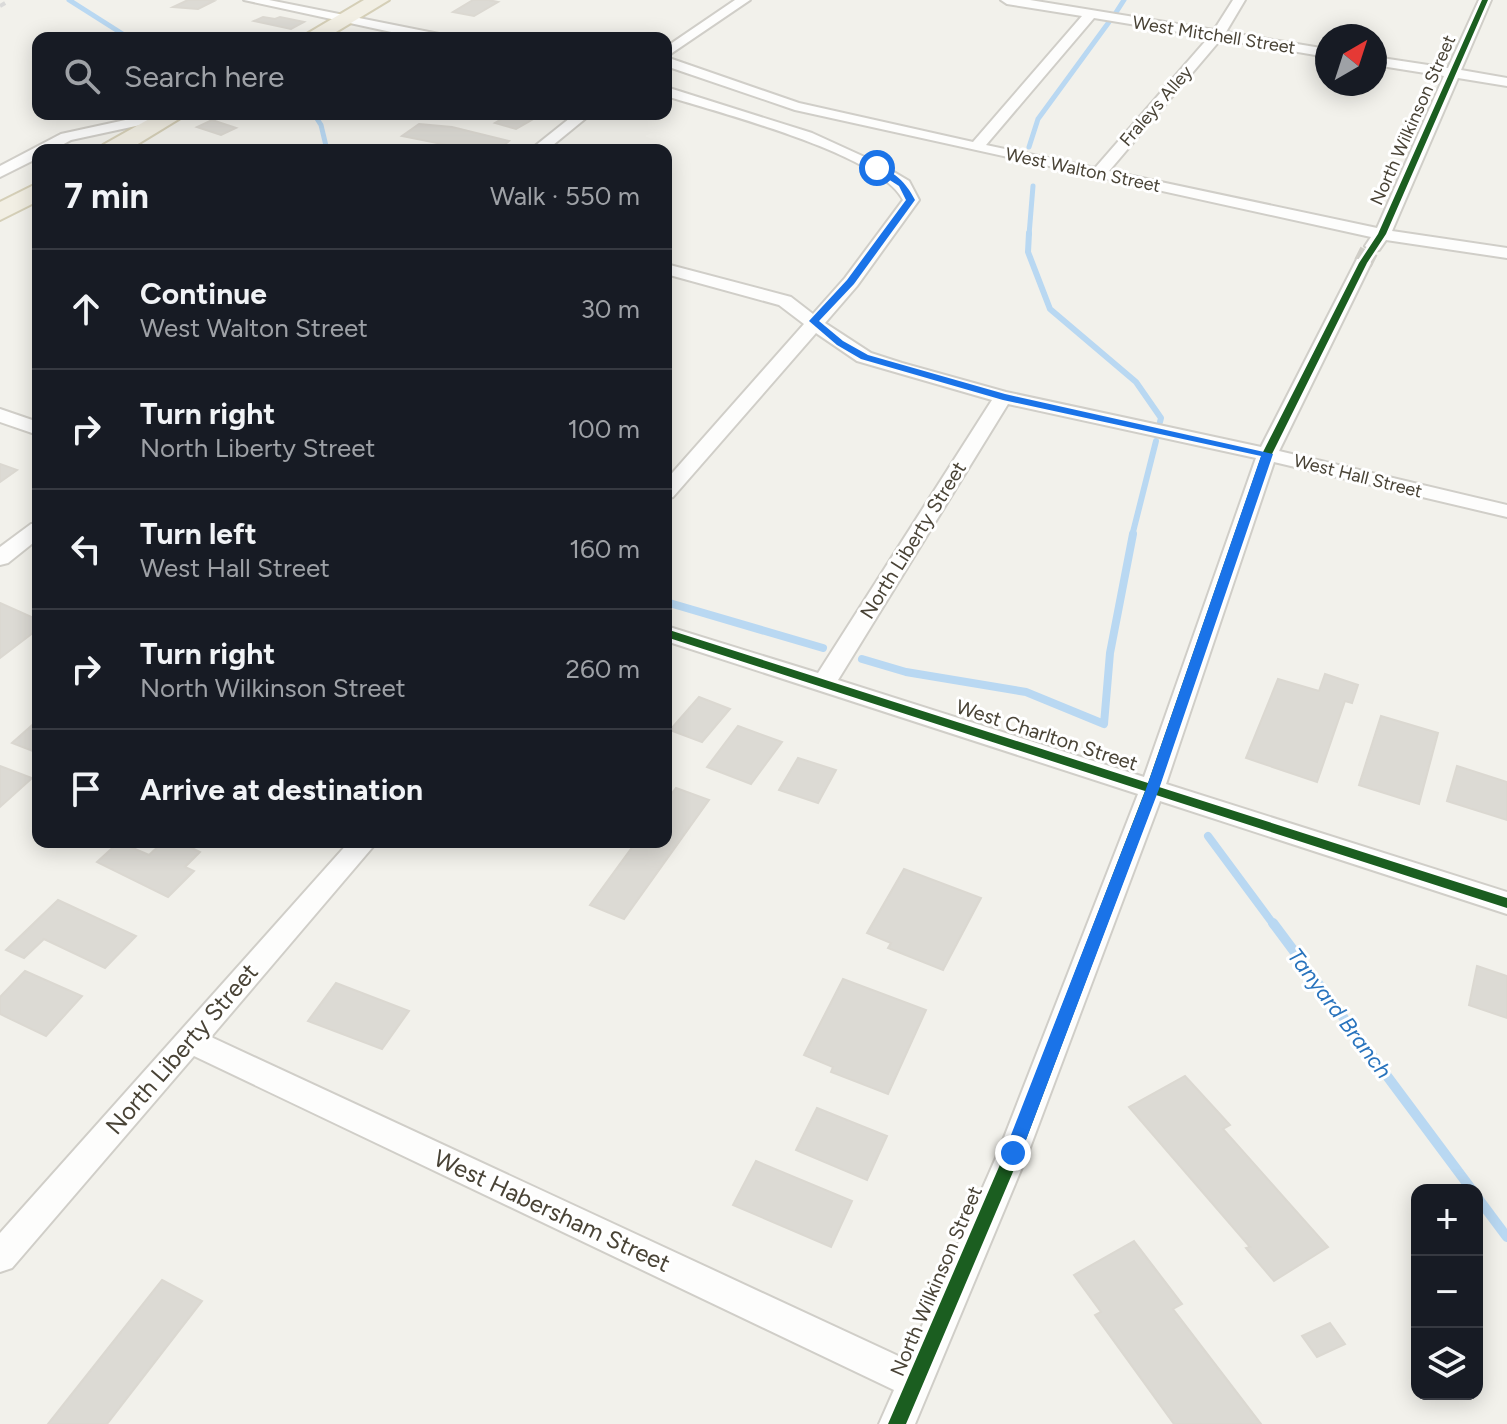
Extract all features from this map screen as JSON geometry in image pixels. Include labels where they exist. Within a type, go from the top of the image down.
[{"type":"main road","points":[[322,32],[379,0]]},
{"type":"main road","points":[[122,144],[164,120]]},
{"type":"main road","points":[[0,212],[32,194]]},
{"type":"street","points":[[250,0],[411,32]]},
{"type":"street","points":[[672,49],[744,0]]},
{"type":"street","name":"West Mitchell Street","points":[[1007,0],[1315,51]]},
{"type":"street","name":"Fraleys Alley","points":[[1099,173],[1217,36],[1239,0]]},
{"type":"street","name":"North Wilkinson Street","points":[[897,1424],[1013,1153],[1152,789],[1267,454],[1366,257],[1382,234],[1485,0]]},
{"type":"street","points":[[976,147],[1091,14]]},
{"type":"street","name":"West Walton Street","points":[[672,63],[795,106],[1382,234],[1507,253]]},
{"type":"street","points":[[1387,63],[1507,82]]},
{"type":"street","points":[[672,93],[807,136],[877,168],[903,184],[911,200],[851,282],[813,321],[672,486]]},
{"type":"street","points":[[53,144],[66,137],[146,120]]},
{"type":"street","points":[[546,144],[576,120]]},
{"type":"street","points":[[0,172],[32,155]]},
{"type":"street","name":"West Hall Street","points":[[672,271],[785,301],[840,343],[864,357],[1003,397],[1267,454],[1507,511]]},
{"type":"street","name":"North Liberty Street","points":[[823,684],[1003,397]]},
{"type":"street","points":[[0,415],[32,427]]},
{"type":"street","points":[[0,558],[32,534]]},
{"type":"street","name":"West Charlton Street","points":[[672,635],[1507,903]]},
{"type":"street","name":"North Liberty Street","points":[[0,1257],[359,848]]},
{"type":"street","name":"West Habersham Street","points":[[189,1040],[915,1382]]},
{"type":"building","points":[[188,0],[214,1],[198,9],[173,7]]},
{"type":"building","points":[[473,0],[498,2],[474,16],[453,12]]},
{"type":"building","points":[[263,17],[304,22],[291,29],[254,21]]},
{"type":"building","points":[[212,120],[236,128],[221,135],[197,127]]},
{"type":"building","points":[[500,120],[532,120],[516,129],[495,123]]},
{"type":"building","points":[[419,124],[452,127],[509,141],[505,144],[442,144],[402,136]]},
{"type":"building","points":[[0,464],[17,470],[0,482]]},
{"type":"building","points":[[0,603],[32,617],[32,634],[0,658]]},
{"type":"building","points":[[1325,674],[1358,685],[1352,703],[1345,701],[1317,782],[1246,758],[1278,679],[1319,691]]},
{"type":"building","points":[[699,697],[730,709],[702,742],[672,731]]},
{"type":"building","points":[[1381,716],[1438,733],[1419,804],[1359,785]]},
{"type":"building","points":[[32,725],[32,751],[12,743]]},
{"type":"building","points":[[738,726],[782,742],[751,784],[707,767]]},
{"type":"building","points":[[798,758],[836,770],[818,803],[779,790]]},
{"type":"building","points":[[0,766],[32,778],[0,807]]},
{"type":"building","points":[[1457,766],[1507,782],[1507,820],[1447,801]]},
{"type":"building","points":[[676,788],[709,800],[624,919],[590,905],[632,848],[672,848],[672,793]]},
{"type":"building","points":[[112,848],[133,848],[149,855],[157,848],[192,848],[200,852],[185,867],[194,871],[168,897],[97,862]]},
{"type":"building","points":[[904,869],[981,898],[943,970],[888,948],[891,943],[867,933]]},
{"type":"building","points":[[58,900],[136,936],[105,968],[44,939],[24,958],[6,950]]},
{"type":"building","points":[[1477,966],[1507,976],[1507,1018],[1469,1005]]},
{"type":"building","points":[[25,971],[82,996],[46,1036],[0,1014],[0,997]]},
{"type":"building","points":[[843,979],[926,1010],[888,1094],[831,1072],[833,1067],[804,1055]]},
{"type":"building","points":[[336,983],[409,1011],[382,1049],[308,1021]]},
{"type":"building","points":[[1185,1076],[1230,1125],[1223,1129],[1328,1247],[1274,1281],[1246,1248],[1250,1247],[1129,1107]]},
{"type":"building","points":[[817,1108],[887,1136],[867,1180],[796,1150]]},
{"type":"building","points":[[756,1161],[852,1201],[831,1247],[733,1205]]},
{"type":"building","points":[[1134,1241],[1182,1304],[1173,1309],[1261,1424],[1174,1424],[1095,1315],[1101,1312],[1074,1275]]},
{"type":"building","points":[[162,1280],[202,1301],[107,1424],[48,1424]]},
{"type":"building","points":[[1330,1323],[1345,1344],[1317,1357],[1302,1336]]},
{"type":"waterway","points":[[69,0],[120,32]]},
{"type":"waterway","name":"Tanyard Branch","points":[[1115,14],[1124,0]]},
{"type":"waterway","name":"Tanyard Branch","points":[[1029,147],[1038,119],[1109,22]]},
{"type":"waterway","points":[[318,120],[326,144]]},
{"type":"waterway","name":"Tanyard Branch","points":[[1029,235],[1033,186]]},
{"type":"waterway","name":"Tanyard Branch","points":[[1029,233],[1028,252],[1050,309],[1136,382],[1161,418],[1160,422]]},
{"type":"waterway","name":"Tanyard Branch","points":[[1132,536],[1156,441]]},
{"type":"waterway","points":[[862,659],[906,672],[1026,692],[1104,724],[1110,653],[1133,534]]},
{"type":"waterway","points":[[672,604],[823,648]]},
{"type":"waterway","name":"Tanyard Branch","points":[[1208,836],[1274,925]]},
{"type":"waterway","name":"Tanyard Branch","points":[[1273,923],[1468,1184]]},
{"type":"waterway","name":"Tanyard Branch","points":[[1483,1205],[1507,1237]]},
{"type":"tunnel","points":[[1363,263],[1369,251]]},
{"type":"railway","points":[[0,6],[10,0]]},
{"type":"cycle path","points":[[897,1424],[1013,1153],[1094,943],[1152,789],[1267,454],[1363,263],[1382,234],[1485,0]]},
{"type":"cycle path","points":[[672,635],[1507,903]]},
{"type":"route","points":[[877,168],[903,184],[911,200],[851,282],[813,321],[840,343],[864,357],[1003,397],[1267,454],[1152,789],[1013,1153]]}]
